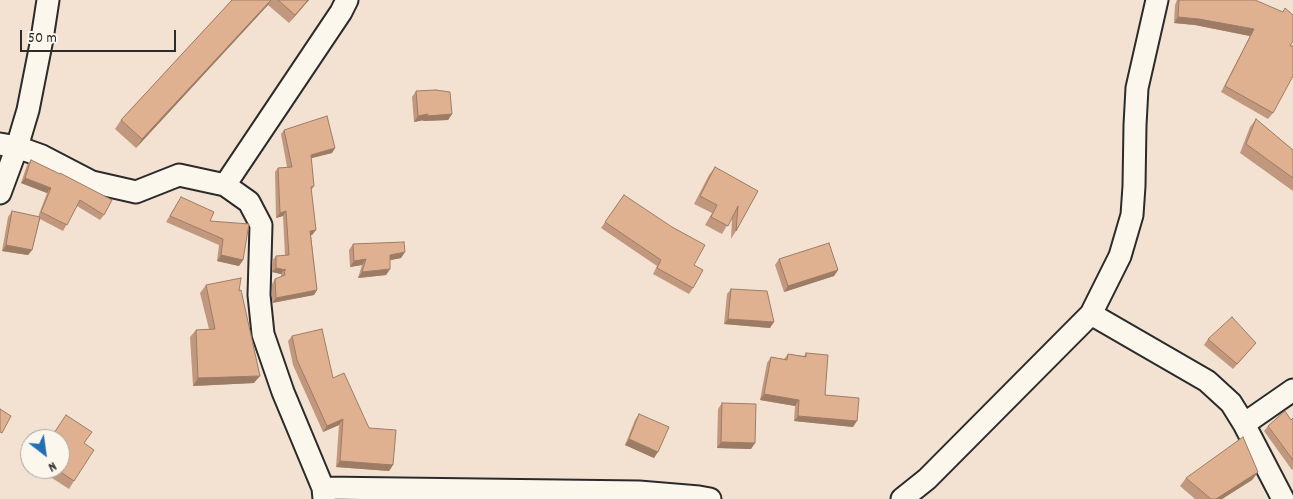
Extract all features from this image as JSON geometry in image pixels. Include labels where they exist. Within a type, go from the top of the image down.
[{"type":"street","points":[[0,193],[8,146],[28,110],[48,0]]},
{"type":"street","points":[[225,185],[342,12],[347,0]]},
{"type":"street","points":[[902,499],[927,479],[1091,314],[1120,256],[1132,215],[1134,125],[1137,88],[1157,0]]},
{"type":"street","points":[[8,146],[42,156],[92,182],[136,192],[179,175],[225,185],[249,202],[261,225],[259,295],[264,334],[283,392],[323,494],[506,495],[639,492],[710,499]]},
{"type":"street","points":[[1091,314],[1208,381],[1231,403],[1283,499]]},
{"type":"street","points":[[1244,424],[1293,390]]},
{"type":"building","points":[[232,0],[271,0],[142,139],[121,120]]},
{"type":"building","points":[[278,0],[308,0],[295,15]]},
{"type":"building","points":[[1179,0],[1255,0],[1283,12],[1285,8],[1293,15],[1293,41],[1290,46],[1293,46],[1293,76],[1273,113],[1225,86],[1254,29],[1178,17]]},
{"type":"building","points":[[436,90],[450,92],[452,114],[418,116],[416,91]]},
{"type":"building","points":[[327,116],[335,148],[311,155],[314,186],[311,187],[316,230],[310,231],[317,290],[276,298],[275,279],[285,275],[284,270],[286,270],[276,268],[276,256],[289,255],[286,211],[280,213],[278,168],[292,167],[284,130]]},
{"type":"building","points":[[1256,119],[1293,150],[1293,178],[1246,144]]},
{"type":"building","points":[[31,160],[112,200],[104,215],[80,200],[67,225],[41,212],[51,188],[25,178]]},
{"type":"building","points":[[715,167],[758,191],[736,231],[738,206],[728,226],[711,217],[717,205],[700,196]]},
{"type":"building","points":[[624,195],[672,227],[705,245],[694,265],[703,270],[693,288],[657,268],[661,260],[605,222]]},
{"type":"building","points":[[181,197],[214,212],[210,221],[249,224],[243,260],[221,255],[223,239],[170,216]]},
{"type":"building","points":[[12,211],[40,217],[32,250],[6,245]]},
{"type":"building","points":[[404,242],[405,252],[390,255],[390,269],[362,272],[366,259],[354,261],[353,244]]},
{"type":"building","points":[[829,243],[838,270],[788,286],[779,259]]},
{"type":"building","points":[[241,278],[239,291],[241,290],[260,376],[198,378],[196,330],[215,329],[206,285]]},
{"type":"building","points":[[731,289],[767,291],[774,322],[728,319]]},
{"type":"building","points":[[1232,317],[1256,343],[1237,364],[1208,339]]},
{"type":"building","points":[[322,329],[333,378],[344,373],[369,428],[396,430],[393,465],[340,461],[343,419],[327,426],[297,360],[292,336]]},
{"type":"building","points":[[806,353],[828,355],[825,395],[859,398],[857,421],[798,416],[799,400],[764,394],[771,357],[787,360],[788,354],[806,357]]},
{"type":"building","points":[[722,403],[756,404],[755,443],[721,442]]},
{"type":"building","points":[[0,409],[11,416],[2,433],[0,432]]},
{"type":"building","points":[[1285,411],[1291,420],[1293,418],[1293,460],[1268,426]]},
{"type":"building","points":[[639,414],[669,427],[658,452],[629,439]]},
{"type":"building","points":[[66,415],[92,432],[84,443],[94,450],[74,481],[70,478],[70,429],[57,429]]},
{"type":"building","points":[[1243,437],[1258,472],[1216,499],[1211,499],[1186,478]]}]
